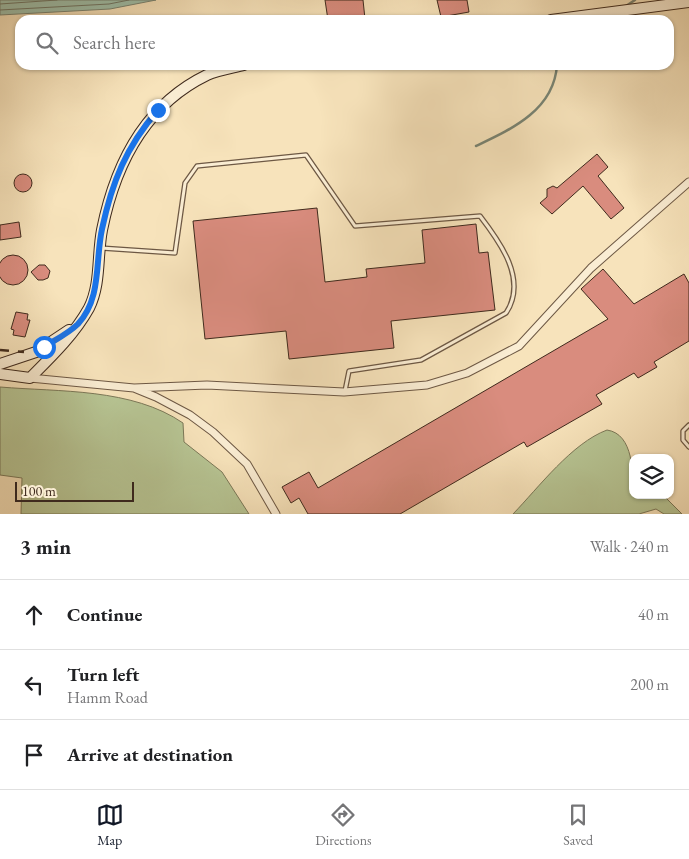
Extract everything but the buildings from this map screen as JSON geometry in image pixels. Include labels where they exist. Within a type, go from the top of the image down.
[{"type":"main road","points":[[589,15],[689,2]]},
{"type":"main road","points":[[0,374],[30,378],[56,352],[78,324],[89,308],[96,289],[102,230],[121,164],[139,133],[158,110],[202,78],[226,70]]},
{"type":"main road","points":[[0,364],[36,352],[78,324]]},
{"type":"street","points":[[30,378],[134,388],[207,385],[344,392],[427,385],[468,373],[518,346],[591,268],[689,182]]},
{"type":"street","points":[[134,388],[190,415],[213,432],[247,464],[276,514]]},
{"type":"lane","points":[[100,248],[175,253],[185,183],[197,166],[306,154],[355,226],[480,216],[498,239],[514,274],[513,303],[506,313],[421,360],[349,371],[344,392]]},
{"type":"lane","points":[[689,425],[683,431],[683,440],[689,447]]},
{"type":"shaded area","points":[[0,387],[95,394],[141,403],[163,412],[183,423],[184,442],[222,472],[249,514],[21,514],[22,478],[0,475]]},
{"type":"shaded area","points":[[607,430],[616,433],[627,447],[629,454],[629,499],[667,499],[682,514],[664,514],[656,509],[639,514],[513,514],[569,455],[594,436]]},
{"type":"water","points":[[0,0],[156,0],[110,9],[0,15]]},
{"type":"waterway","points":[[626,6],[635,0]]},
{"type":"waterway","points":[[476,146],[517,125],[540,106],[554,81],[556,70]]},
{"type":"railway","points":[[0,350],[24,352]]},
{"type":"route","points":[[44,347],[78,324],[89,308],[96,289],[102,230],[121,164],[139,133],[158,110]]}]
